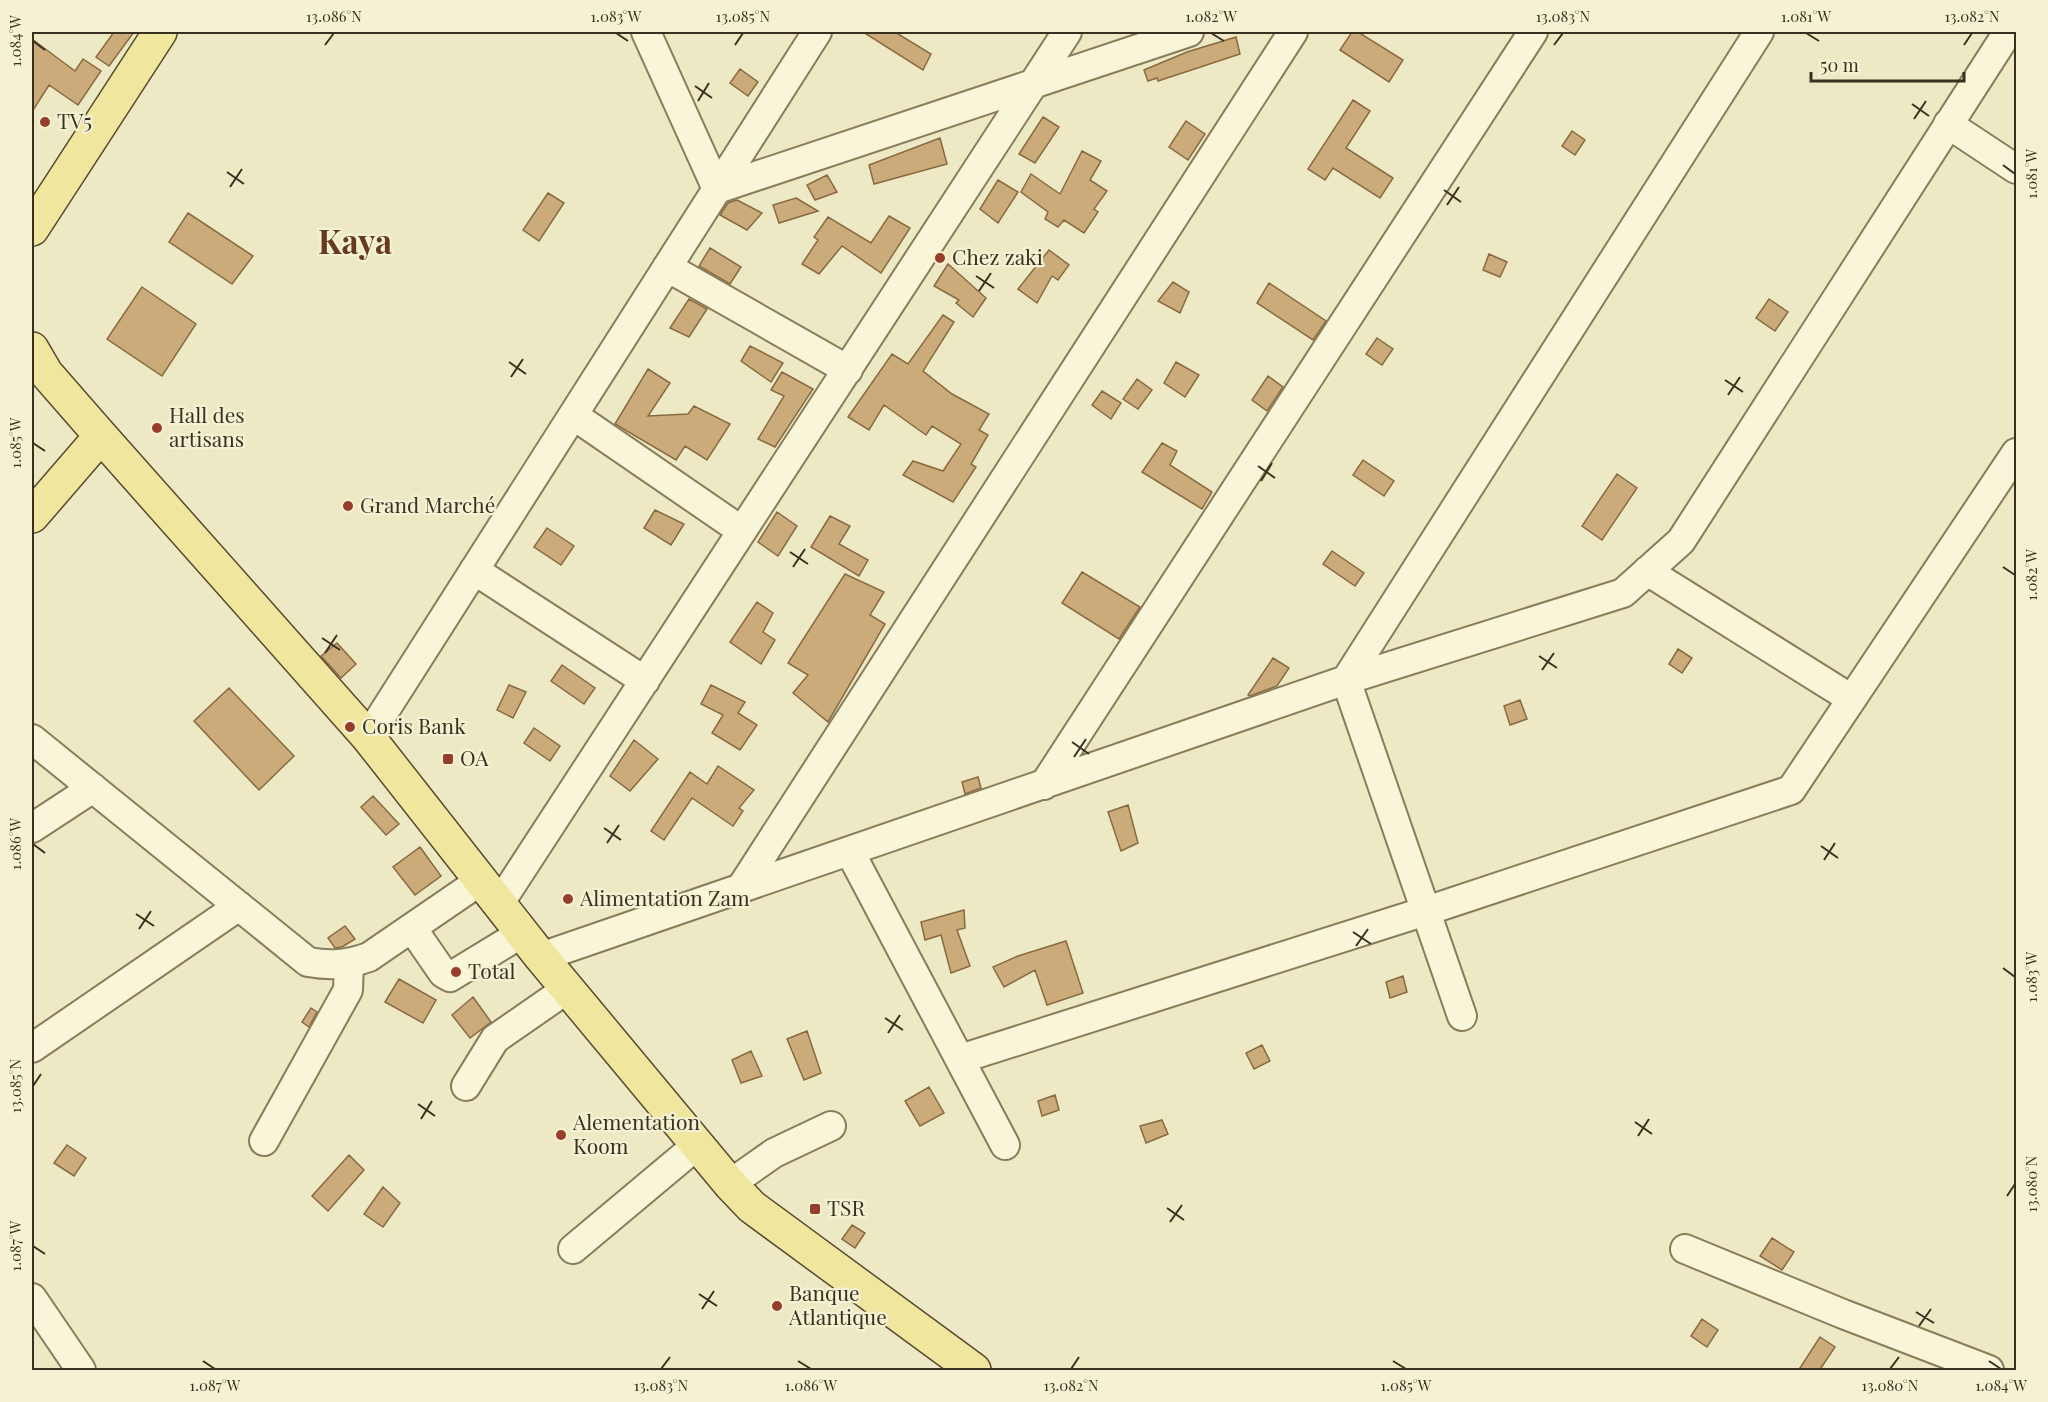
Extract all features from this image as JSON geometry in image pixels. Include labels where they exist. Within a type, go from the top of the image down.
[{"type":"main road","points":[[32,228],[160,32]]},
{"type":"main road","points":[[36,362],[368,736],[567,989],[730,1184],[752,1207],[974,1371]]},
{"type":"main road","points":[[32,516],[101,436]]},
{"type":"street","points":[[646,32],[717,189]]},
{"type":"street","points":[[368,736],[818,32]]},
{"type":"street","points":[[32,739],[308,962],[328,966],[349,964],[369,957],[412,928],[490,892],[645,681],[1067,32]]},
{"type":"street","points":[[717,189],[1189,32]]},
{"type":"street","points":[[741,888],[1293,32]]},
{"type":"street","points":[[1044,785],[1533,32]]},
{"type":"street","points":[[1346,680],[1759,32]]},
{"type":"street","points":[[412,928],[443,973],[450,977],[532,945],[741,888],[1346,680],[1623,593],[1681,541],[2008,32]]},
{"type":"street","points":[[1948,124],[2016,169]]},
{"type":"street","points":[[667,267],[848,370]]},
{"type":"street","points":[[573,415],[742,531]]},
{"type":"street","points":[[960,1059],[1426,911],[1791,790],[1850,698],[2016,453]]},
{"type":"street","points":[[474,570],[645,681]]},
{"type":"street","points":[[1647,571],[1850,698]]},
{"type":"street","points":[[1346,680],[1462,1016]]},
{"type":"street","points":[[32,828],[93,788]]},
{"type":"street","points":[[850,852],[1005,1144]]},
{"type":"street","points":[[32,1048],[239,906]]},
{"type":"street","points":[[264,1141],[348,990],[349,964]]},
{"type":"street","points":[[466,1086],[495,1039],[567,989]]},
{"type":"street","points":[[730,1184],[774,1153],[831,1126]]},
{"type":"street","points":[[573,1249],[696,1146]]},
{"type":"street","points":[[1685,1249],[1989,1371]]},
{"type":"street","points":[[32,1298],[81,1371]]},
{"type":"building","points":[[114,32],[134,32],[109,66],[96,57]]},
{"type":"building","points":[[863,32],[895,32],[931,54],[923,70]]},
{"type":"building","points":[[1352,32],[1358,32],[1403,60],[1389,82],[1340,50]]},
{"type":"building","points":[[1236,37],[1240,54],[1158,81],[1157,78],[1148,81],[1144,70],[1187,52]]},
{"type":"building","points":[[32,39],[75,71],[83,59],[101,71],[78,105],[49,85],[32,112]]},
{"type":"building","points":[[740,69],[758,82],[748,96],[730,83]]},
{"type":"building","points":[[1353,100],[1370,111],[1346,148],[1393,178],[1380,198],[1333,168],[1325,180],[1308,169]]},
{"type":"building","points":[[1043,117],[1059,127],[1035,163],[1019,154]]},
{"type":"building","points":[[1186,121],[1205,134],[1188,160],[1169,147]]},
{"type":"building","points":[[1572,131],[1585,140],[1575,155],[1562,146]]},
{"type":"building","points":[[940,138],[947,164],[874,184],[869,165]]},
{"type":"building","points":[[1082,151],[1101,161],[1090,180],[1107,191],[1094,209],[1098,212],[1084,233],[1064,220],[1058,227],[1045,219],[1048,212],[1021,192],[1031,174],[1060,194]]},
{"type":"building","points":[[827,175],[837,192],[815,200],[807,185]]},
{"type":"building","points":[[998,180],[1018,192],[998,223],[980,209]]},
{"type":"building","points":[[548,193],[564,203],[539,241],[523,230]]},
{"type":"building","points":[[796,198],[818,211],[779,223],[773,205]]},
{"type":"building","points":[[737,200],[762,213],[747,230],[720,215],[728,203]]},
{"type":"building","points":[[188,213],[253,256],[232,284],[169,242]]},
{"type":"building","points":[[889,216],[910,228],[881,273],[842,246],[819,274],[802,264],[818,240],[814,237],[828,217],[871,243]]},
{"type":"building","points":[[710,248],[741,267],[730,284],[699,266]]},
{"type":"building","points":[[1049,250],[1069,265],[1058,280],[1052,276],[1037,303],[1018,289]]},
{"type":"building","points":[[1489,254],[1507,262],[1500,277],[1483,270]]},
{"type":"building","points":[[948,264],[986,298],[973,317],[956,303],[959,300],[934,286]]},
{"type":"building","points":[[1173,282],[1189,292],[1180,313],[1158,301]]},
{"type":"building","points":[[1269,283],[1326,321],[1313,340],[1257,303]]},
{"type":"building","points":[[142,287],[196,324],[162,376],[107,339]]},
{"type":"building","points":[[689,299],[707,309],[689,337],[670,328]]},
{"type":"building","points":[[1769,299],[1788,312],[1775,331],[1756,318]]},
{"type":"building","points":[[943,315],[954,322],[923,371],[952,394],[989,414],[979,430],[988,435],[971,464],[976,467],[953,502],[903,475],[913,461],[943,471],[961,444],[932,426],[926,435],[884,405],[869,430],[848,417],[892,354],[908,364]]},
{"type":"building","points":[[1377,338],[1393,349],[1382,365],[1366,354]]},
{"type":"building","points":[[750,346],[783,363],[771,382],[741,361]]},
{"type":"building","points":[[1176,362],[1199,375],[1185,397],[1164,383]]},
{"type":"building","points":[[648,369],[670,383],[648,416],[688,414],[694,406],[730,424],[707,460],[685,446],[676,460],[615,424]]},
{"type":"building","points":[[782,372],[813,389],[775,447],[758,439],[784,396],[771,390]]},
{"type":"building","points":[[1268,376],[1283,387],[1267,411],[1252,400]]},
{"type":"building","points":[[1137,379],[1152,390],[1138,409],[1123,399]]},
{"type":"building","points":[[1102,391],[1121,403],[1111,419],[1092,405]]},
{"type":"building","points":[[1162,443],[1177,451],[1170,465],[1212,492],[1202,509],[1142,472]]},
{"type":"building","points":[[1363,460],[1394,481],[1384,496],[1353,475]]},
{"type":"building","points":[[1617,474],[1637,488],[1602,540],[1582,526]]},
{"type":"building","points":[[655,510],[684,524],[671,545],[644,528]]},
{"type":"building","points":[[777,512],[797,526],[778,556],[758,542]]},
{"type":"building","points":[[830,516],[850,526],[839,544],[868,560],[859,576],[811,547]]},
{"type":"building","points":[[547,528],[574,546],[561,565],[534,547]]},
{"type":"building","points":[[1332,551],[1364,573],[1355,586],[1323,564]]},
{"type":"building","points":[[1082,572],[1140,607],[1119,639],[1062,603]]},
{"type":"building","points":[[845,574],[884,592],[870,615],[885,624],[828,722],[793,693],[808,675],[788,663]]},
{"type":"building","points":[[757,602],[773,613],[763,632],[775,640],[761,664],[730,642]]},
{"type":"building","points":[[337,643],[356,664],[341,678],[321,656]]},
{"type":"building","points":[[1678,649],[1692,658],[1682,673],[1669,664]]},
{"type":"building","points":[[1273,658],[1289,668],[1277,686],[1248,695]]},
{"type":"building","points":[[562,665],[595,688],[584,704],[551,681]]},
{"type":"building","points":[[509,685],[526,692],[513,718],[497,710]]},
{"type":"building","points":[[711,685],[745,702],[738,713],[757,725],[740,750],[712,733],[723,715],[701,704]]},
{"type":"building","points":[[229,688],[294,756],[259,790],[194,721]]},
{"type":"building","points":[[1520,700],[1527,719],[1510,725],[1504,706]]},
{"type":"building","points":[[534,728],[560,746],[550,761],[524,743]]},
{"type":"building","points":[[634,740],[658,759],[630,791],[610,776]]},
{"type":"building","points":[[718,766],[754,790],[739,808],[743,811],[733,826],[692,798],[664,840],[651,831],[690,772],[707,784]]},
{"type":"building","points":[[978,777],[981,788],[965,794],[962,782]]},
{"type":"building","points":[[373,796],[399,824],[386,835],[361,807]]},
{"type":"building","points":[[1128,805],[1138,843],[1121,851],[1108,812]]},
{"type":"building","points":[[420,847],[441,876],[415,895],[393,867]]},
{"type":"building","points":[[964,910],[965,928],[957,930],[970,966],[951,973],[941,935],[925,940],[921,922]]},
{"type":"building","points":[[345,926],[355,939],[342,947],[335,948],[328,938]]},
{"type":"building","points":[[1066,941],[1083,993],[1047,1005],[1035,970],[1004,987],[993,967],[1018,956]]},
{"type":"building","points":[[1403,976],[1407,992],[1390,998],[1386,982]]},
{"type":"building","points":[[399,979],[436,1000],[423,1023],[385,1002]]},
{"type":"building","points":[[473,997],[491,1022],[470,1038],[452,1015]]},
{"type":"building","points":[[311,1008],[317,1012],[309,1027],[302,1022]]},
{"type":"building","points":[[807,1031],[821,1073],[804,1080],[787,1039]]},
{"type":"building","points":[[1262,1045],[1270,1061],[1254,1069],[1246,1053]]},
{"type":"building","points":[[751,1051],[762,1076],[741,1083],[732,1060]]},
{"type":"building","points":[[929,1087],[944,1113],[920,1126],[905,1101]]},
{"type":"building","points":[[1055,1095],[1059,1110],[1042,1116],[1038,1101]]},
{"type":"building","points":[[1162,1120],[1168,1134],[1146,1143],[1140,1126]]},
{"type":"building","points":[[67,1145],[86,1158],[74,1176],[54,1163]]},
{"type":"building","points":[[349,1155],[364,1170],[328,1211],[312,1196]]},
{"type":"building","points":[[383,1187],[400,1203],[383,1227],[364,1214]]},
{"type":"building","points":[[852,1225],[865,1233],[855,1248],[842,1239]]},
{"type":"building","points":[[1772,1238],[1794,1252],[1782,1270],[1760,1256]]},
{"type":"building","points":[[1702,1319],[1718,1330],[1707,1347],[1691,1336]]},
{"type":"building","points":[[1820,1337],[1835,1347],[1819,1371],[1798,1371]]},
{"type":"place","name":"TV5","points":[[45,122]]},
{"type":"place","name":"Chez zaki","points":[[940,258]]},
{"type":"place","name":"Hall des artisans","points":[[157,428]]},
{"type":"place","name":"Grand Marché","points":[[348,506]]},
{"type":"place","name":"Coris Bank","points":[[350,727]]},
{"type":"place","name":"OA","points":[[448,759]]},
{"type":"place","name":"Alimentation Zam","points":[[568,899]]},
{"type":"place","name":"Total","points":[[456,972]]},
{"type":"place","name":"Alementation Koom","points":[[561,1135]]},
{"type":"place","name":"TSR","points":[[815,1209]]},
{"type":"place","name":"Banque Atlantique","points":[[777,1306]]},
{"type":"district","name":"Kaya","points":[[355,242]]}]
